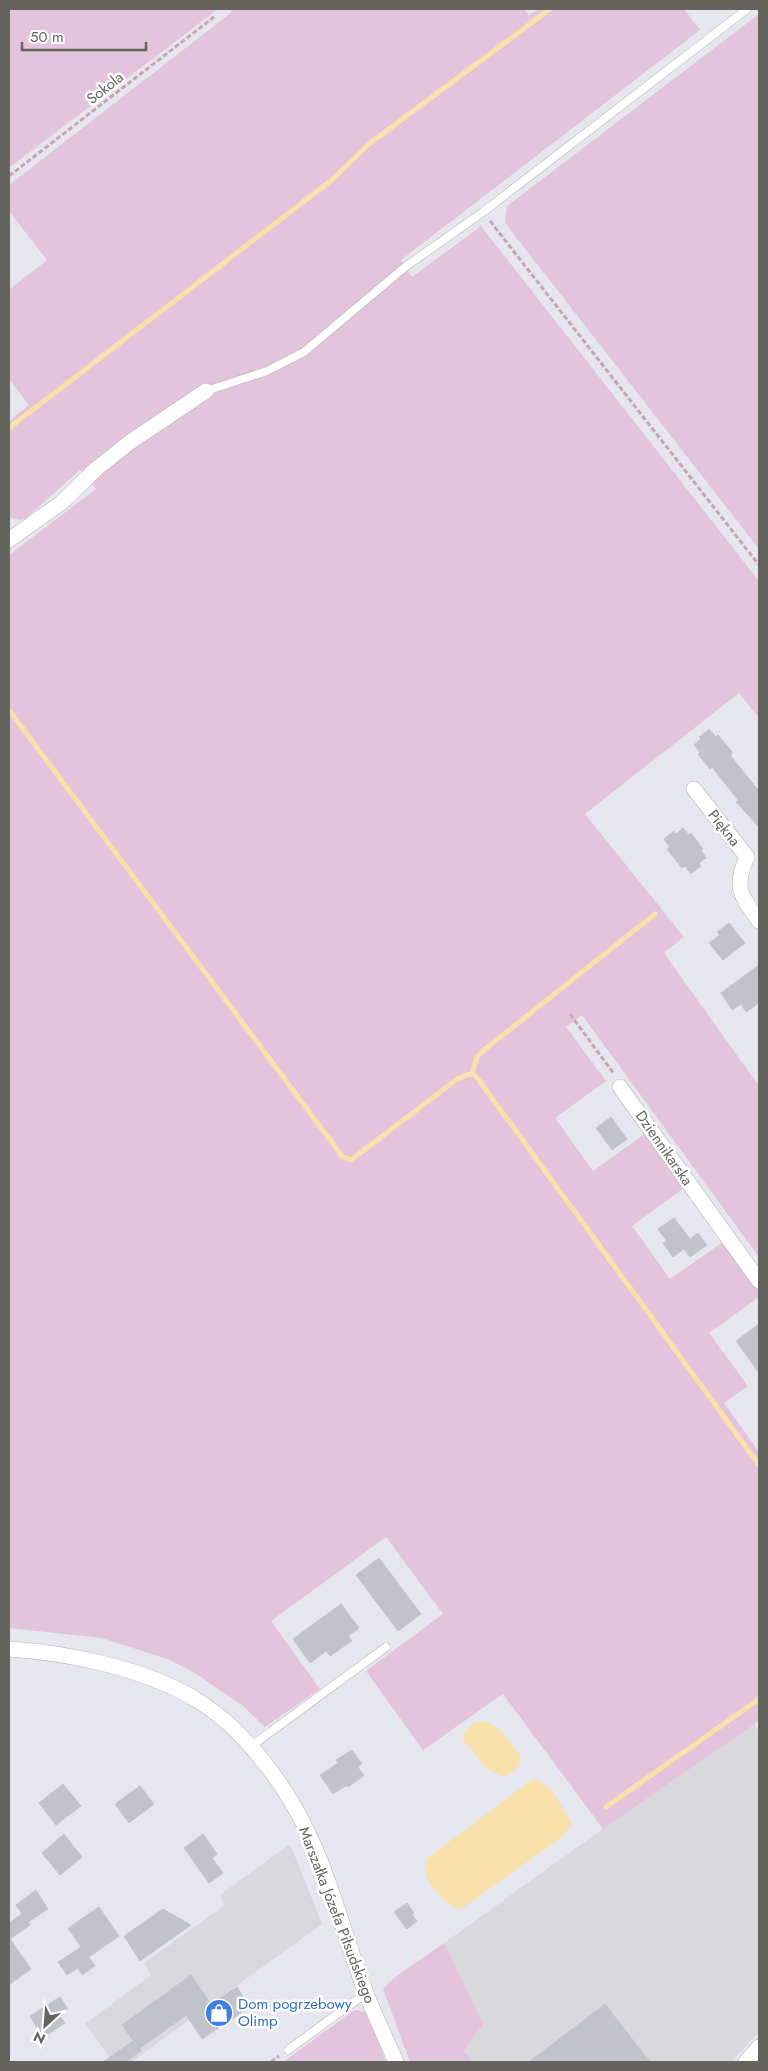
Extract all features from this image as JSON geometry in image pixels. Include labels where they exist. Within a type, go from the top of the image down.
[{"type":"street","points":[[9,539],[61,503],[96,469],[130,442],[206,392]]},
{"type":"street","name":"Piękna","points":[[694,789],[753,853],[741,869],[739,882],[741,896],[759,921]]},
{"type":"street","name":"Dziennikarska","points":[[620,1087],[759,1282]]},
{"type":"street","name":"Marszałka Józefa Piłsudskiego","points":[[9,1649],[105,1663],[155,1680],[200,1702],[230,1725],[250,1747],[284,1791],[306,1829],[366,1992],[396,2062]]},
{"type":"street","points":[[746,2062],[759,2047]]},
{"type":"lane","points":[[206,392],[267,371],[304,352],[405,267],[483,212],[747,9]]},
{"type":"lane","points":[[250,1747],[386,1647]]},
{"type":"lane","points":[[288,2050],[366,1992]]},
{"type":"path","name":"Sokola","points":[[9,176],[214,17]]},
{"type":"path","points":[[483,212],[759,565]]},
{"type":"path","points":[[570,1014],[612,1070],[620,1087]]},
{"type":"shaded area","points":[[9,9],[218,9],[9,168]]},
{"type":"shaded area","points":[[230,9],[524,9],[529,15],[538,9],[684,9],[700,30],[401,260],[412,277],[481,226],[759,581],[759,718],[739,693],[585,814],[684,937],[664,953],[759,1086],[759,1257],[582,1015],[566,1027],[606,1081],[555,1118],[593,1171],[645,1134],[684,1188],[632,1226],[670,1279],[723,1242],[759,1292],[759,1297],[709,1333],[748,1386],[724,1403],[759,1452],[759,1721],[603,1829],[503,1694],[423,1750],[366,1671],[443,1614],[386,1537],[271,1621],[320,1689],[265,1727],[243,1706],[198,1675],[170,1660],[102,1638],[9,1628],[9,555],[96,489],[80,470],[26,518],[21,520],[11,518],[9,515],[9,421],[29,405],[9,379],[9,290],[47,260],[9,211],[9,185],[232,12]]},
{"type":"shaded area","points":[[759,14],[759,549],[505,223],[507,206]]},
{"type":"shaded area","points":[[487,1722],[499,1729],[521,1757],[518,1767],[505,1777],[488,1770],[464,1741],[462,1735],[474,1723]]},
{"type":"shaded area","points":[[754,1724],[759,1731],[759,2032],[731,2062],[473,2062],[464,2051],[444,1943]]},
{"type":"shaded area","points":[[533,1779],[546,1785],[561,1804],[572,1823],[563,1836],[460,1910],[453,1906],[440,1896],[429,1882],[426,1874],[428,1858]]},
{"type":"shaded area","points":[[290,1844],[322,1924],[131,2062],[113,2062],[85,2024],[151,1975],[144,1963],[225,1905],[220,1895]]},
{"type":"shaded area","points":[[444,1943],[483,2024],[464,2051],[473,2062],[410,2062],[383,1989],[394,1978]]},
{"type":"shaded area","points":[[357,2010],[368,2013],[386,2062],[283,2062],[353,2011]]},
{"type":"building","points":[[709,729],[716,737],[718,735],[733,753],[730,755],[759,791],[759,827],[736,802],[738,800],[712,767],[710,769],[698,754],[700,752],[694,745],[701,739],[699,737]]},
{"type":"building","points":[[683,828],[689,835],[691,833],[703,849],[701,850],[706,858],[699,863],[701,866],[691,874],[685,866],[682,868],[667,849],[670,847],[664,839],[674,831],[676,834]]},
{"type":"building","points":[[729,923],[745,943],[723,960],[709,943],[720,935],[717,932]]},
{"type":"building","points":[[759,965],[759,1003],[746,1012],[741,1004],[732,1010],[721,993]]},
{"type":"building","points":[[611,1117],[627,1139],[612,1150],[596,1128]]},
{"type":"building","points":[[674,1218],[690,1239],[698,1233],[707,1245],[690,1257],[684,1249],[673,1257],[663,1243],[667,1241],[658,1229]]},
{"type":"building","points":[[759,1324],[759,1373],[736,1341]]},
{"type":"building","points":[[379,1558],[421,1614],[398,1631],[356,1575]]},
{"type":"building","points":[[341,1604],[359,1628],[348,1636],[352,1641],[330,1656],[326,1651],[310,1663],[293,1639]]},
{"type":"building","points":[[352,1750],[362,1764],[358,1767],[364,1776],[333,1794],[320,1775],[338,1763],[336,1760]]},
{"type":"building","points":[[63,1784],[81,1806],[56,1825],[39,1803]]},
{"type":"building","points":[[140,1786],[154,1804],[129,1823],[115,1804]]},
{"type":"building","points":[[64,1834],[82,1857],[60,1875],[42,1853]]},
{"type":"building","points":[[203,1834],[217,1854],[212,1858],[223,1873],[209,1883],[184,1848]]},
{"type":"building","points":[[36,1890],[48,1909],[28,1922],[30,1925],[10,1939],[31,1969],[9,1985],[9,1923],[22,1914],[16,1905]]},
{"type":"building","points":[[407,1903],[417,1921],[407,1929],[394,1912]]},
{"type":"building","points":[[99,1907],[119,1936],[89,1957],[95,1966],[82,1975],[78,1968],[67,1975],[58,1962],[81,1947],[68,1928]]},
{"type":"building","points":[[163,1909],[191,1925],[140,1961],[124,1936]]},
{"type":"building","points":[[191,1975],[211,2004],[237,1987],[250,2007],[202,2039],[186,2015],[139,2049],[122,2025]]},
{"type":"building","points":[[60,1997],[68,2009],[59,2015],[65,2023],[43,2038],[30,2016]]},
{"type":"building","points":[[605,2004],[650,2062],[529,2062]]},
{"type":"building","points":[[133,2041],[141,2051],[125,2062],[103,2062]]},
{"type":"waterway","points":[[9,428],[333,179],[369,144],[550,9]]},
{"type":"waterway","points":[[9,710],[342,1156],[351,1160],[452,1083],[470,1074],[476,1076],[759,1465]]},
{"type":"waterway","points":[[472,1074],[477,1057],[484,1050],[655,914]]},
{"type":"waterway","points":[[606,1807],[759,1699]]},
{"type":"place","name":"Dom pogrzebowy Olimp","points":[[219,2013]]}]
